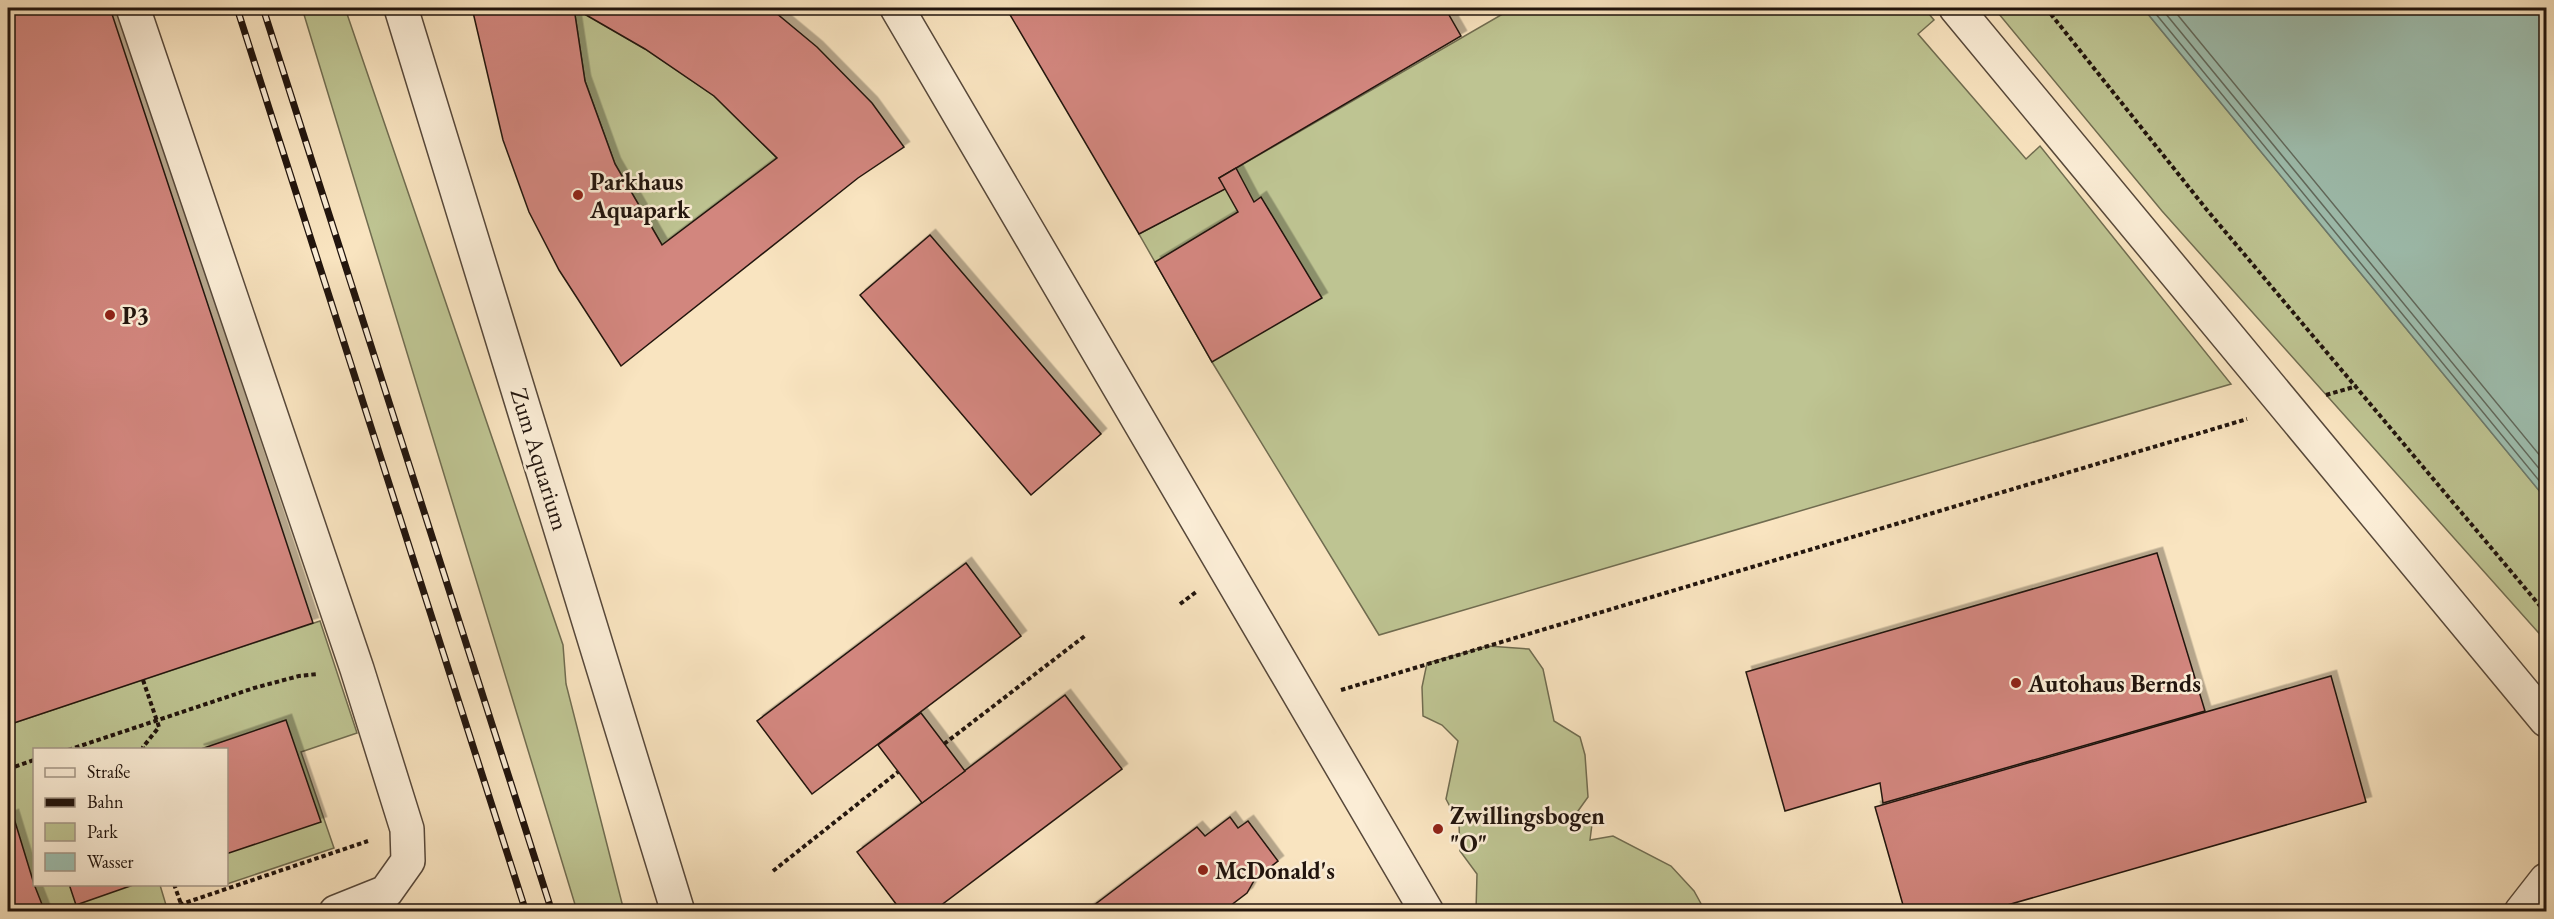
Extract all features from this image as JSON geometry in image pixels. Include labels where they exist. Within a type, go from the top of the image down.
[{"type":"street","points":[[133,8],[357,669],[406,828],[408,861],[386,892],[336,912]]},
{"type":"street","name":"Zum Aquarium","points":[[401,8],[678,912]]},
{"type":"street","points":[[897,8],[1226,571],[1305,701],[1426,912]]},
{"type":"street","points":[[1956,8],[2547,720]]},
{"type":"street","points":[[2522,912],[2547,880]]},
{"type":"path","points":[[2046,8],[2207,210],[2547,613]]},
{"type":"path","points":[[1305,701],[2357,386]]},
{"type":"path","points":[[944,744],[1086,635]]},
{"type":"path","points":[[74,748],[299,676],[357,669]]},
{"type":"path","points":[[143,680],[159,727],[143,748]]},
{"type":"path","points":[[8,769],[33,760]]},
{"type":"path","points":[[773,871],[898,772]]},
{"type":"path","points":[[158,912],[406,828]]},
{"type":"path","points":[[174,886],[181,904]]},
{"type":"green space","points":[[302,8],[345,8],[563,645],[566,684],[624,911],[577,911]]},
{"type":"green space","points":[[574,8],[645,49],[714,96],[777,158],[662,245],[615,164],[585,81]]},
{"type":"green space","points":[[1513,8],[1924,8],[1934,20],[1918,34],[2026,159],[2040,146],[2231,384],[1379,635],[1212,362],[1139,234],[1226,188],[1219,178]]},
{"type":"green space","points":[[1994,8],[2143,8],[2546,499],[2546,641],[2162,211]]},
{"type":"green space","points":[[320,621],[357,733],[301,752],[334,848],[228,884],[228,748],[33,748],[33,886],[160,886],[166,905],[147,912],[8,912],[8,725]]},
{"type":"green space","points":[[1488,646],[1529,649],[1543,669],[1554,721],[1580,737],[1585,755],[1588,797],[1578,811],[1592,824],[1590,840],[1613,836],[1671,866],[1694,891],[1705,911],[1476,911],[1477,874],[1460,851],[1459,824],[1446,799],[1458,741],[1442,725],[1423,716],[1422,687],[1427,663]]},
{"type":"water","points":[[2143,8],[2546,8],[2546,499]]},
{"type":"building","name":"P3","points":[[8,8],[110,8],[313,623],[8,725]]},
{"type":"building","name":"Parkhaus Aquapark","points":[[472,8],[574,8],[770,8],[817,47],[872,103],[904,147],[858,178],[621,366],[559,270],[529,212],[503,140]],"holes":[[[574,8],[645,49],[714,96],[777,158],[662,245],[615,164],[585,81]]]},
{"type":"building","points":[[1006,8],[1445,8],[1461,36],[1219,178],[1227,188],[1139,234]]},
{"type":"building","points":[[1236,168],[1254,202],[1261,197],[1322,298],[1212,362],[1155,262],[1238,212],[1219,178]]},
{"type":"building","points":[[930,235],[1101,434],[1031,495],[860,295]]},
{"type":"building","points":[[2157,553],[2205,711],[1883,803],[1880,783],[1785,811],[1746,672]]},
{"type":"building","points":[[966,563],[1021,636],[812,794],[757,721]]},
{"type":"building","points":[[2331,676],[2366,802],[1983,912],[1905,912],[1875,807]]},
{"type":"building","points":[[1065,695],[1122,769],[932,912],[902,912],[857,852]]},
{"type":"building","points":[[921,713],[965,771],[922,803],[878,745]]},
{"type":"building","points":[[286,720],[321,822],[228,853],[228,748],[204,748]]},
{"type":"building","points":[[13,815],[33,886],[45,912],[8,912],[8,817]]},
{"type":"building","name":"McDonald's","points":[[1230,817],[1238,828],[1248,821],[1278,861],[1255,879],[1247,893],[1222,912],[1085,912],[1197,827],[1205,836]]},
{"type":"building","points":[[70,886],[130,886],[76,905]]},
{"type":"railway","points":[[237,8],[526,912]]},
{"type":"railway","points":[[263,8],[552,912]]},
{"type":"place","name":"Parkhaus Aquapark","points":[[578,195]]},
{"type":"place","name":"P3","points":[[110,315]]},
{"type":"place","name":"Autohaus Bernds","points":[[2016,683]]},
{"type":"place","name":"Zwillingsbogen \"O\"","points":[[1438,829]]},
{"type":"place","name":"McDonald's","points":[[1203,870]]}]
